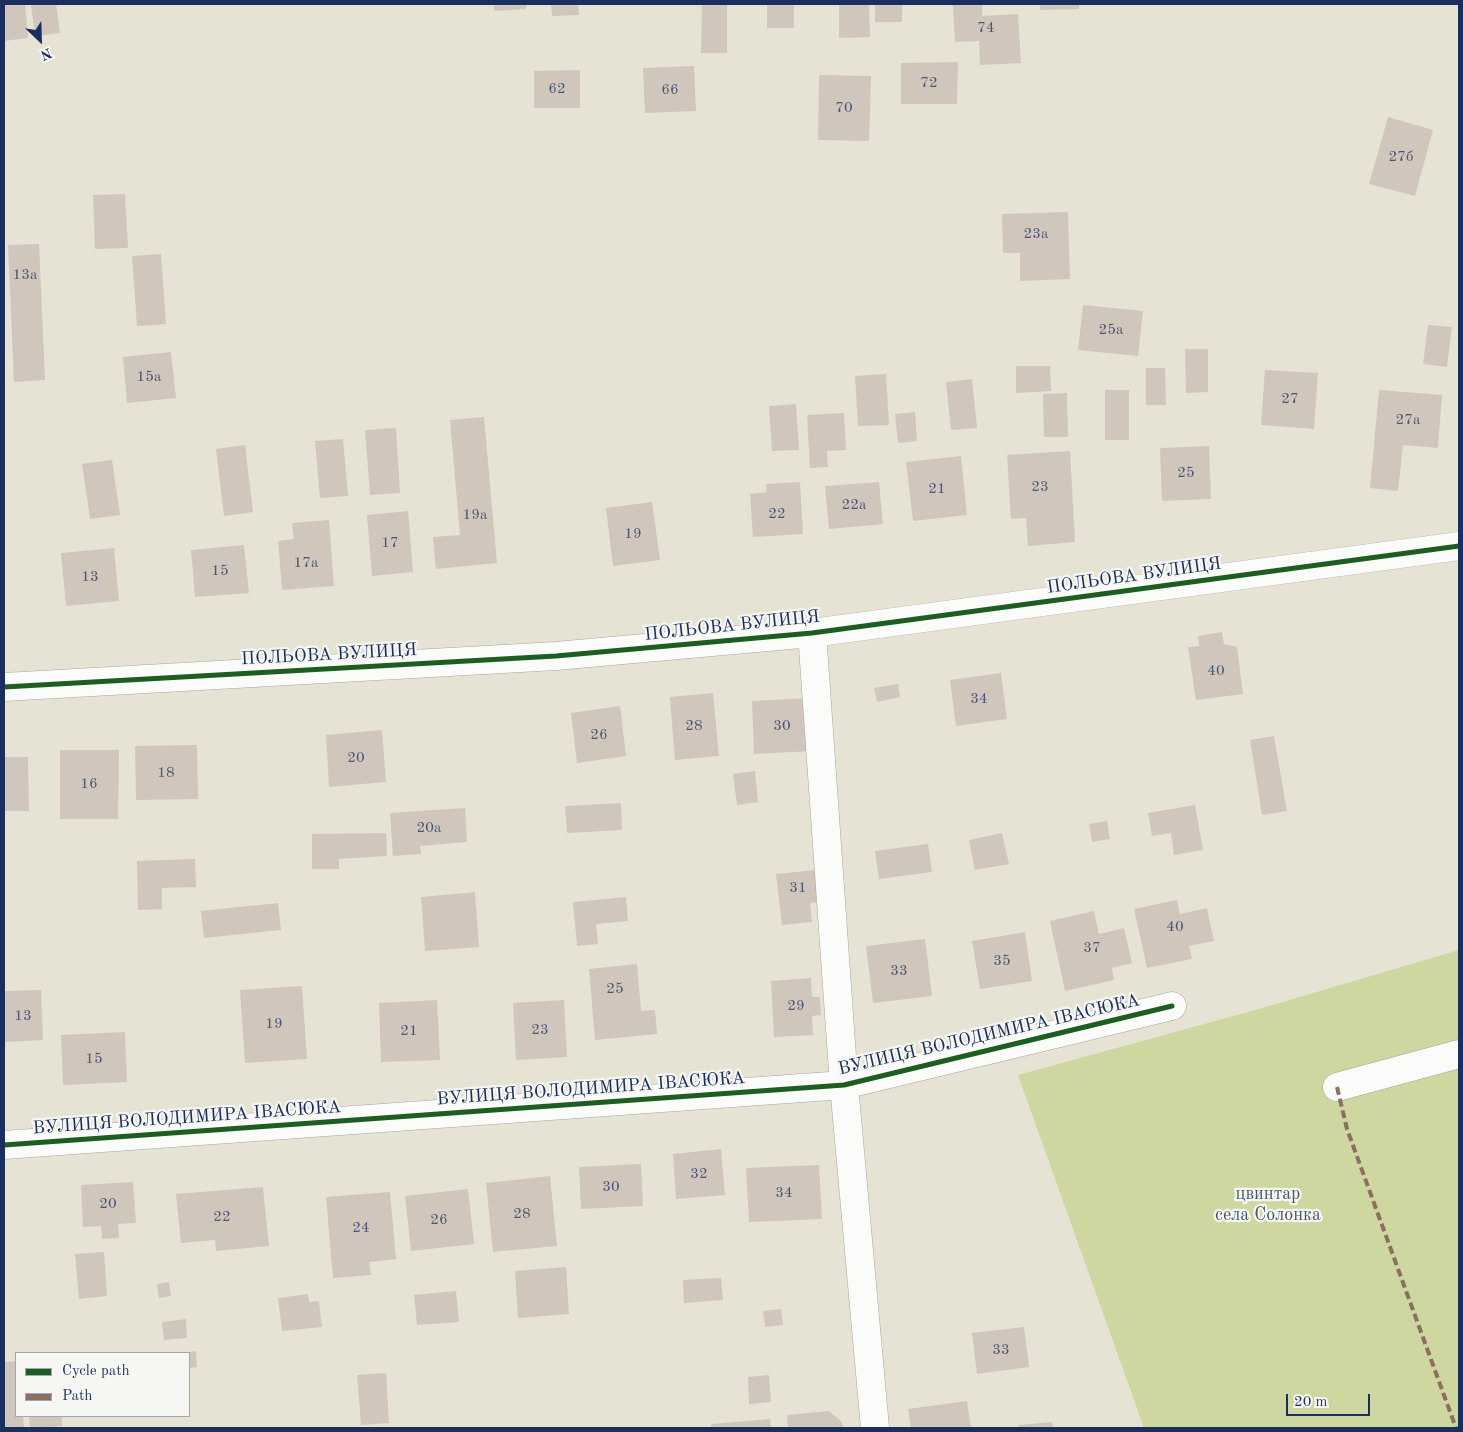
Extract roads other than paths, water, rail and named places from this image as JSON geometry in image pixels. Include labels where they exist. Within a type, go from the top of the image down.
[{"type":"street","name":"ПОЛЬОВА ВУЛИЦЯ","points":[[4,686],[556,656],[812,633],[1459,546]]},
{"type":"street","name":"ВУЛИЦЯ ВОЛОДИМИРА ІВАСЮКА","points":[[812,633],[844,1085],[875,1428]]},
{"type":"street","name":"ВУЛИЦЯ ВОЛОДИМИРА ІВАСЮКА","points":[[4,1145],[844,1085],[1172,1006]]},
{"type":"street","points":[[1336,1087],[1459,1054]]},
{"type":"park label","name":"цвинтар села Солонка","points":[[1268,1204]]}]
